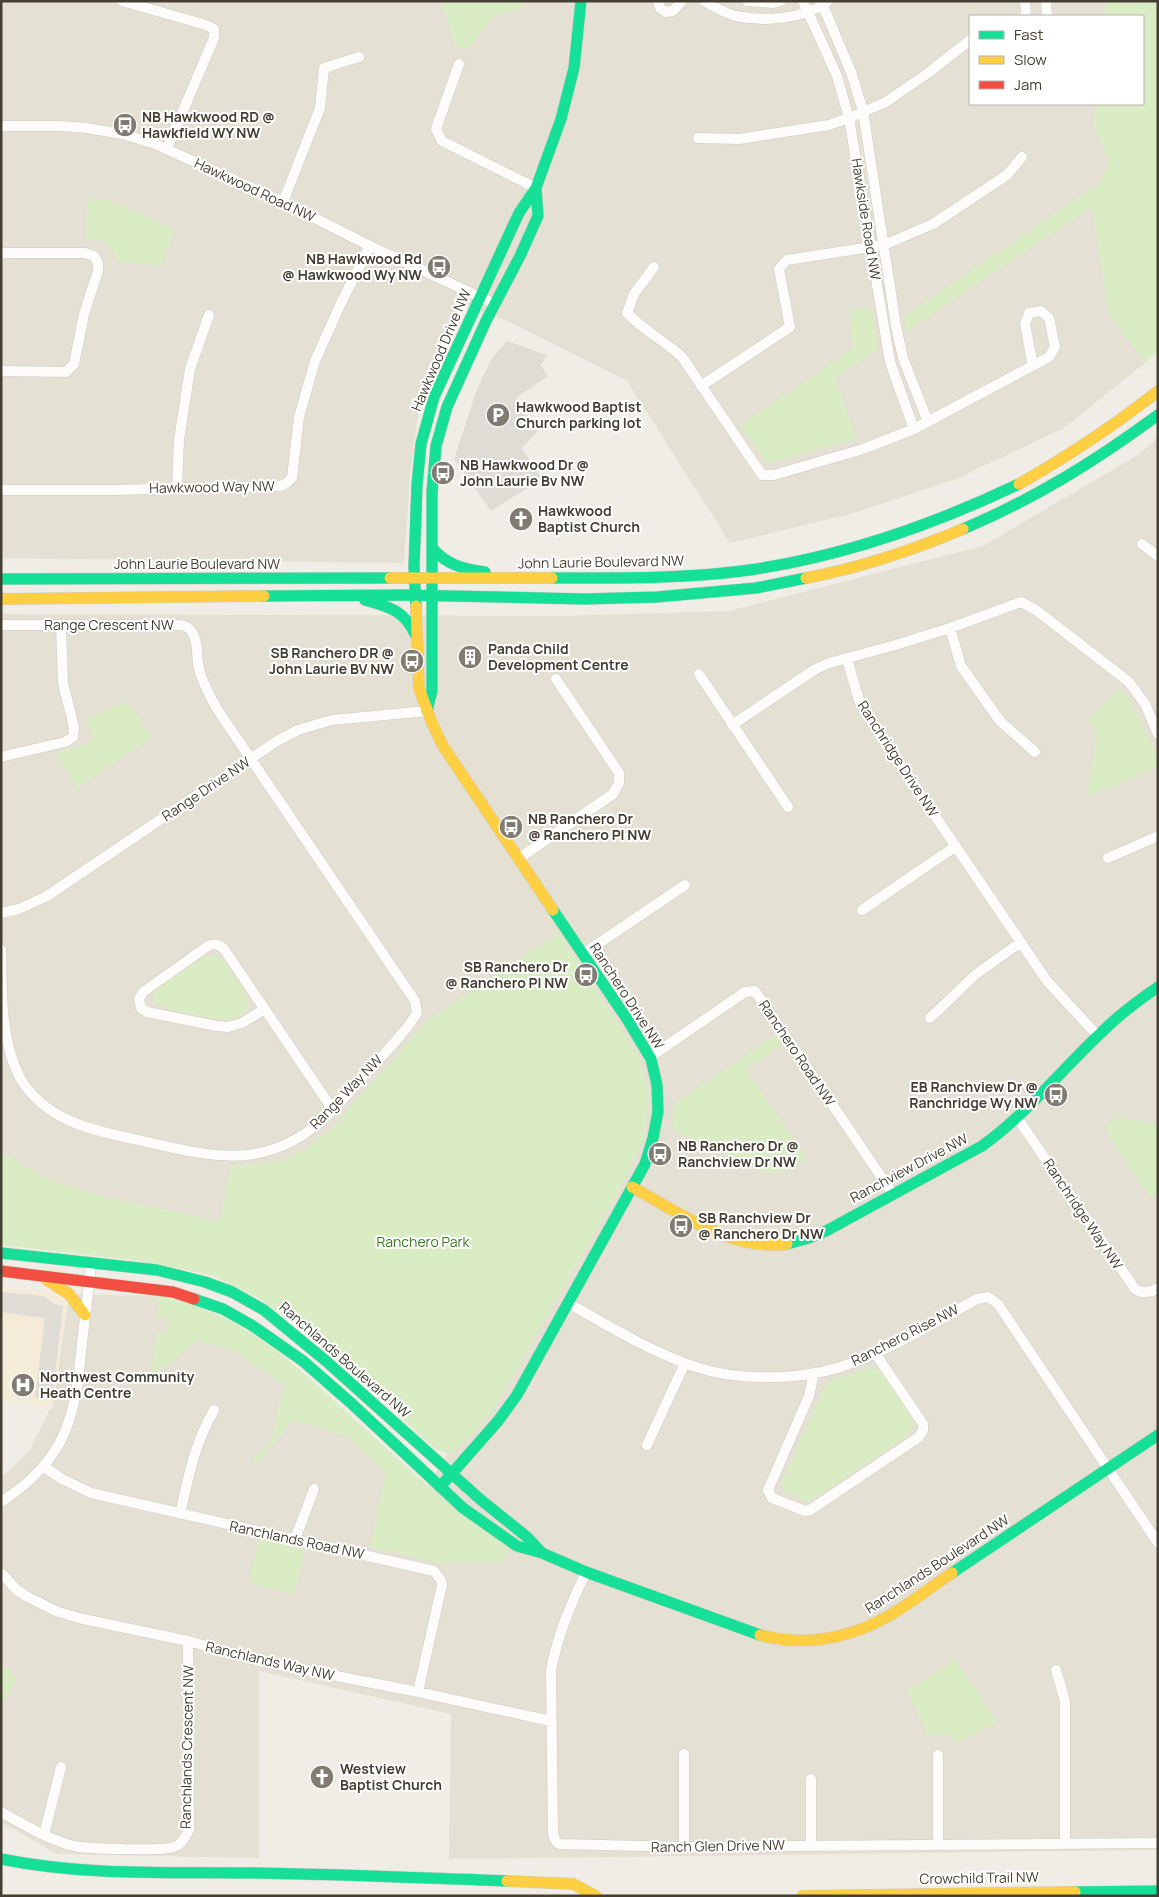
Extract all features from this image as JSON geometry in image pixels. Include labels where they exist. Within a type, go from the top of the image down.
[{"type":"main road","name":"Hawkwood Drive NW","points":[[416,596],[414,567],[417,485],[421,444],[434,397],[519,213],[536,188],[561,119],[574,68],[581,1]]},
{"type":"main road","name":"Hawkwood Drive NW","points":[[431,596],[432,492],[436,446],[447,407],[538,216],[536,188]]},
{"type":"main road","name":"John Laurie Boulevard NW","points":[[1,579],[431,580],[653,578],[754,569],[809,559],[909,532],[999,495],[1048,468],[1096,438],[1158,391]]},
{"type":"main road","points":[[1,599],[350,596],[641,598],[694,595],[785,583],[850,569],[958,533],[1056,485],[1138,432],[1158,415]]},
{"type":"main road","points":[[421,444],[436,446]]},
{"type":"main road","points":[[432,548],[444,562],[459,568],[485,572],[494,578]]},
{"type":"main road","points":[[350,596],[399,611],[412,626],[417,640]]},
{"type":"main road","name":"Ranchero Drive NW","points":[[416,596],[419,688],[437,734],[650,1057],[657,1086],[658,1108],[656,1128],[645,1164],[510,1406],[440,1487]]},
{"type":"main road","points":[[427,711],[432,691],[431,596]]},
{"type":"main road","name":"Ranchview Drive NW","points":[[632,1188],[703,1226],[726,1236],[767,1245],[802,1240],[820,1233],[893,1194],[982,1146],[1000,1134],[1018,1119],[1097,1035],[1158,987]]},
{"type":"main road","name":"Ranchlands Boulevard NW","points":[[1,1253],[158,1270],[205,1282],[232,1292],[264,1310],[326,1360],[481,1500],[527,1537],[542,1553]]},
{"type":"main road","name":"Ranchlands Boulevard NW","points":[[1,1271],[173,1292],[223,1309],[253,1326],[303,1361],[338,1391],[463,1508],[495,1533],[517,1546],[542,1553],[586,1572],[762,1636],[790,1641],[827,1640],[856,1632],[880,1621],[1158,1435]]},
{"type":"main road","points":[[35,1274],[68,1291],[78,1302],[85,1316]]},
{"type":"main road","points":[[1,1859],[32,1867],[105,1872],[262,1873],[573,1884],[596,1896]]},
{"type":"main road","name":"Crowchild Trail NW","points":[[802,1896],[1158,1890]]},
{"type":"street","points":[[122,1],[214,29],[214,38],[166,148]]},
{"type":"street","points":[[658,1],[660,8],[666,12],[674,11],[682,1]]},
{"type":"street","name":"Hawkside Road NW","points":[[704,1],[719,10],[737,16],[759,18],[781,17],[808,12],[824,2],[851,72],[863,111],[896,326],[903,358],[928,422]]},
{"type":"street","points":[[747,1],[773,3],[781,1]]},
{"type":"street","name":"Hawkside Road NW","points":[[803,1],[837,76],[849,118],[890,362],[914,429]]},
{"type":"street","points":[[1025,1],[1026,15]]},
{"type":"street","points":[[1046,1],[1047,15]]},
{"type":"street","points":[[698,138],[739,139],[828,125],[849,118],[886,102],[969,41]]},
{"type":"street","points":[[283,202],[320,108],[324,68],[359,57]]},
{"type":"street","points":[[459,64],[436,130],[442,141],[536,188]]},
{"type":"street","name":"Hawkwood Road NW","points":[[1,126],[86,128],[123,134],[166,148],[496,304]]},
{"type":"street","points":[[701,386],[790,327],[779,268],[787,260],[884,245],[933,224],[1007,175],[1022,157]]},
{"type":"street","name":"Hawkwood Way NW","points":[[1,490],[114,490],[278,486],[288,482],[292,478],[300,417],[316,361],[341,303],[370,246]]},
{"type":"street","points":[[1,253],[84,253],[94,256],[98,263],[98,271],[84,314],[74,364],[66,372],[1,371]]},
{"type":"street","points":[[654,267],[634,294],[627,313],[636,323],[669,345],[682,358],[762,475],[774,475],[863,449],[914,429],[1049,358],[1055,347],[1049,318],[1040,311],[1029,313],[1024,324],[1033,366]]},
{"type":"street","points":[[177,487],[178,440],[190,369],[209,315]]},
{"type":"street","points":[[1142,544],[1158,556]]},
{"type":"street","points":[[732,724],[814,670],[829,663],[950,628],[1021,602],[1028,604],[1129,682],[1153,710],[1158,734]]},
{"type":"street","name":"Range Crescent NW","points":[[1,625],[184,625],[189,628],[195,639],[199,668],[209,695],[251,758]]},
{"type":"street","points":[[1,757],[64,742],[73,737],[74,727],[63,683],[61,625]]},
{"type":"street","points":[[950,628],[961,666],[1000,721],[1035,752]]},
{"type":"street","name":"Ranchridge Drive NW","points":[[847,659],[859,700],[868,717],[1047,981],[1097,1035]]},
{"type":"street","points":[[699,674],[788,807]]},
{"type":"street","points":[[518,859],[613,794],[620,783],[619,773],[556,679]]},
{"type":"street","name":"Range Drive NW","points":[[1,913],[20,909],[47,896],[251,758],[298,730],[318,722],[427,711]]},
{"type":"street","name":"Range Way NW","points":[[1,949],[3,1021],[10,1055],[20,1078],[41,1103],[55,1115],[93,1131],[219,1156],[234,1156],[274,1150],[305,1134],[333,1110],[414,1019],[417,1014],[416,1006],[414,1000],[251,758]]},
{"type":"street","points":[[1108,858],[1158,836]]},
{"type":"street","points":[[862,910],[956,846]]},
{"type":"street","points":[[583,954],[685,885]]},
{"type":"street","points":[[930,1018],[975,975],[1021,942]]},
{"type":"street","points":[[264,1009],[236,1026],[217,1026],[147,1012],[141,1008],[139,1000],[143,992],[213,944],[220,945],[224,950],[333,1110]]},
{"type":"street","name":"Ranchero Road NW","points":[[650,1057],[745,992],[755,991],[893,1194]]},
{"type":"street","name":"Ranchridge Way NW","points":[[1018,1119],[1135,1289],[1142,1293],[1147,1293],[1158,1288]]},
{"type":"street","points":[[1,1502],[21,1487],[43,1466],[63,1438],[77,1392],[91,1263]]},
{"type":"street","name":"Ranchero Rise NW","points":[[568,1303],[627,1337],[685,1363],[709,1371],[749,1376],[794,1376],[849,1365],[977,1299],[988,1298],[998,1304],[1108,1469]]},
{"type":"street","points":[[814,1373],[809,1396],[768,1490],[772,1498],[805,1511],[810,1510],[919,1436],[923,1430],[923,1424],[875,1353]]},
{"type":"street","points":[[648,1445],[685,1363]]},
{"type":"street","points":[[180,1514],[193,1455],[202,1431],[214,1410]]},
{"type":"street","name":"Ranchlands Road NW","points":[[43,1466],[62,1479],[91,1493],[429,1569],[437,1574],[442,1585],[418,1692]]},
{"type":"street","points":[[1108,1469],[1158,1543]]},
{"type":"street","points":[[295,1539],[314,1489]]},
{"type":"street","name":"Ranch Glen Drive NW","points":[[586,1572],[565,1617],[551,1671],[553,1833],[557,1843],[562,1846],[684,1847],[1158,1843]]},
{"type":"street","name":"Ranchlands Way NW","points":[[1,1573],[26,1596],[58,1612],[83,1619],[188,1641],[260,1661],[418,1692],[551,1721]]},
{"type":"street","name":"Ranchlands Crescent NW","points":[[1,1812],[44,1835],[74,1846],[90,1848],[172,1847],[180,1844],[189,1830],[188,1641]]},
{"type":"street","points":[[1056,1670],[1065,1701],[1066,1844]]},
{"type":"street","points":[[684,1754],[684,1847]]},
{"type":"street","points":[[938,1755],[938,1845]]},
{"type":"street","points":[[44,1835],[61,1767]]},
{"type":"street","points":[[811,1779],[811,1845]]},
{"type":"shaded area","points":[[1,1],[1106,1],[1105,15],[969,15],[969,105],[1096,105],[1093,124],[1109,160],[1100,183],[905,316],[1029,248],[1092,207],[1109,315],[1146,362],[1064,428],[954,480],[850,514],[730,543],[627,381],[505,320],[459,304],[420,399],[410,478],[404,563],[1,558]]},
{"type":"shaded area","name":"Hawkwood Baptist Church parking lot","points":[[507,341],[547,355],[541,365],[548,376],[516,398],[538,431],[522,448],[542,479],[491,511],[454,459],[477,389],[492,358]]},
{"type":"shaded area","points":[[1158,437],[1158,1850],[449,1859],[451,1714],[259,1671],[259,1858],[57,1854],[1,1822],[1,1476],[10,1470],[30,1450],[50,1409],[53,1407],[69,1294],[159,1296],[169,1319],[167,1332],[157,1331],[235,1351],[284,1385],[271,1441],[253,1462],[258,1463],[293,1420],[347,1436],[386,1473],[371,1547],[440,1563],[455,1562],[508,1548],[476,1526],[428,1485],[448,1453],[456,1450],[559,934],[520,960],[329,1131],[302,1151],[273,1163],[231,1166],[220,1222],[92,1194],[46,1178],[3,1154],[1,1152],[1,614],[562,616],[729,611],[983,546],[1141,453]]},
{"type":"shaded area","points":[[1,1287],[69,1294],[53,1407],[1,1401]]},
{"type":"shaded area","points":[[1,1292],[44,1296],[54,1304],[63,1306],[52,1400],[35,1398],[45,1318],[1,1312]]},
{"type":"green space","points":[[441,1],[522,1],[522,10],[497,13],[468,49],[455,46]]},
{"type":"green space","points":[[1106,1],[1158,1],[1158,351],[1146,362],[1109,315],[1092,207],[907,331],[904,316],[1100,183],[1109,160],[1093,124],[1096,105],[1144,105],[1144,15],[1105,15]]},
{"type":"green space","points":[[87,198],[105,199],[173,228],[174,232],[161,266],[116,260],[112,250],[105,243],[97,240],[86,240]]},
{"type":"green space","points":[[872,307],[878,349],[835,379],[857,439],[772,462],[764,459],[740,425],[853,349],[850,309]]},
{"type":"green space","points":[[1121,688],[1142,723],[1158,761],[1158,767],[1087,797],[1097,736],[1088,720]]},
{"type":"green space","points":[[127,701],[152,738],[77,788],[56,752],[87,745],[93,738],[92,732],[84,720]]},
{"type":"green space","name":"Ranchero Park","points":[[559,933],[639,1056],[649,1095],[645,1139],[623,1184],[490,1416],[456,1450],[448,1453],[434,1448],[320,1345],[284,1316],[258,1298],[211,1275],[140,1261],[1,1245],[1,1152],[46,1178],[92,1194],[220,1222],[231,1166],[273,1163],[302,1151],[329,1131],[428,1020]]},
{"type":"green space","points":[[216,955],[226,964],[245,995],[248,1007],[242,1014],[233,1018],[209,1018],[164,1008],[155,1003],[152,996],[155,990],[205,956]]},
{"type":"green space","points":[[777,1034],[783,1044],[746,1069],[808,1160],[783,1171],[764,1173],[673,1130],[675,1103]]},
{"type":"green space","points":[[1115,1117],[1158,1124],[1158,1197],[1149,1196],[1105,1130]]},
{"type":"green space","points":[[159,1296],[187,1303],[213,1313],[237,1325],[280,1354],[444,1499],[509,1548],[501,1563],[440,1563],[370,1547],[386,1473],[347,1436],[293,1420],[258,1463],[252,1462],[271,1441],[284,1386],[235,1351],[198,1340],[150,1378],[157,1331],[167,1332],[169,1319],[157,1317]]},
{"type":"green space","points":[[871,1368],[879,1370],[911,1414],[914,1424],[907,1436],[814,1499],[807,1501],[785,1492],[781,1483],[824,1388],[832,1380]]},
{"type":"green space","points":[[260,1539],[305,1550],[294,1594],[249,1583]]},
{"type":"green space","points":[[955,1660],[997,1722],[957,1742],[944,1734],[929,1737],[907,1691]]},
{"type":"green space","points":[[1,1666],[13,1674],[15,1682],[1,1707]]},
{"type":"traffic: fast","points":[[416,606],[414,567],[417,485],[421,444],[434,397],[519,213],[536,188],[561,119],[574,68],[581,1]]},
{"type":"traffic: fast","points":[[427,711],[432,691],[432,492],[436,446],[447,407],[486,321],[520,256],[538,216],[536,188]]},
{"type":"traffic: fast","points":[[963,529],[1015,505],[1064,478],[1158,415]]},
{"type":"traffic: fast","points":[[552,578],[647,578],[695,575],[742,571],[814,558],[918,527],[1019,484]]},
{"type":"traffic: fast","points":[[432,548],[456,565],[485,572]]},
{"type":"traffic: fast","points":[[1,579],[390,578]]},
{"type":"traffic: fast","points":[[264,596],[404,595],[585,599],[657,597],[756,588],[806,578]]},
{"type":"traffic: fast","points":[[365,600],[401,615],[411,626],[415,634]]},
{"type":"traffic: fast","points":[[440,1487],[498,1421],[517,1395],[645,1164],[653,1138],[658,1112],[657,1085],[651,1059],[627,1019],[553,910]]},
{"type":"traffic: fast","points":[[787,1244],[826,1231],[982,1146],[1030,1105],[1110,1024],[1158,987]]},
{"type":"traffic: fast","points":[[1,1253],[157,1270],[205,1282],[232,1292],[264,1310],[326,1361],[481,1500],[527,1537],[542,1553]]},
{"type":"traffic: fast","points":[[194,1299],[223,1309],[253,1326],[303,1361],[351,1403],[463,1508],[517,1546],[542,1553],[586,1572],[760,1635]]},
{"type":"traffic: fast","points":[[952,1573],[1158,1435]]},
{"type":"traffic: fast","points":[[1,1859],[95,1871],[317,1874],[507,1881]]},
{"type":"traffic: fast","points":[[1075,1892],[1158,1891]]},
{"type":"traffic: slow","points":[[1019,484],[1090,440],[1158,391]]},
{"type":"traffic: slow","points":[[806,578],[886,558],[963,529]]},
{"type":"traffic: slow","points":[[390,578],[552,578]]},
{"type":"traffic: slow","points":[[1,599],[264,596]]},
{"type":"traffic: slow","points":[[416,606],[419,688],[432,723],[443,746],[553,910]]},
{"type":"traffic: slow","points":[[632,1187],[706,1228],[726,1236],[745,1242],[766,1245],[787,1244]]},
{"type":"traffic: slow","points":[[47,1280],[69,1294],[85,1315]]},
{"type":"traffic: slow","points":[[760,1635],[790,1640],[806,1640],[836,1637],[851,1633],[888,1616],[952,1573]]},
{"type":"traffic: slow","points":[[507,1881],[573,1884],[596,1896]]},
{"type":"traffic: slow","points":[[802,1896],[1075,1892]]},
{"type":"traffic: jam","points":[[1,1271],[173,1292],[194,1299]]},
{"type":"place","name":"NB Hawkwood RD @ Hawkfield WY NW","points":[[125,125]]},
{"type":"place","name":"NB Hawkwood Rd @ Hawkwood Wy NW","points":[[439,267]]},
{"type":"place","name":"Hawkwood Baptist Church parking lot","points":[[498,415]]},
{"type":"place","name":"NB Hawkwood Dr @ John Laurie Bv NW","points":[[443,473]]},
{"type":"place","name":"Hawkwood Baptist Church","points":[[521,519]]},
{"type":"place","name":"Panda Child Development Centre","points":[[470,657]]},
{"type":"place","name":"SB Ranchero DR @ John Laurie BV NW","points":[[412,661]]},
{"type":"place","name":"NB Ranchero Dr @ Ranchero Pl NW","points":[[511,827]]},
{"type":"place","name":"SB Ranchero Dr @ Ranchero Pl NW","points":[[586,975]]},
{"type":"place","name":"EB Ranchview Dr @ Ranchridge Wy NW","points":[[1056,1095]]},
{"type":"place","name":"NB Ranchero Dr @ Ranchview Dr NW","points":[[660,1154]]},
{"type":"place","name":"SB Ranchview Dr @ Ranchero Dr NW","points":[[681,1226]]},
{"type":"place","name":"Northwest Community Heath Centre","points":[[23,1385]]},
{"type":"place","name":"Westview Baptist Church","points":[[322,1777]]}]
